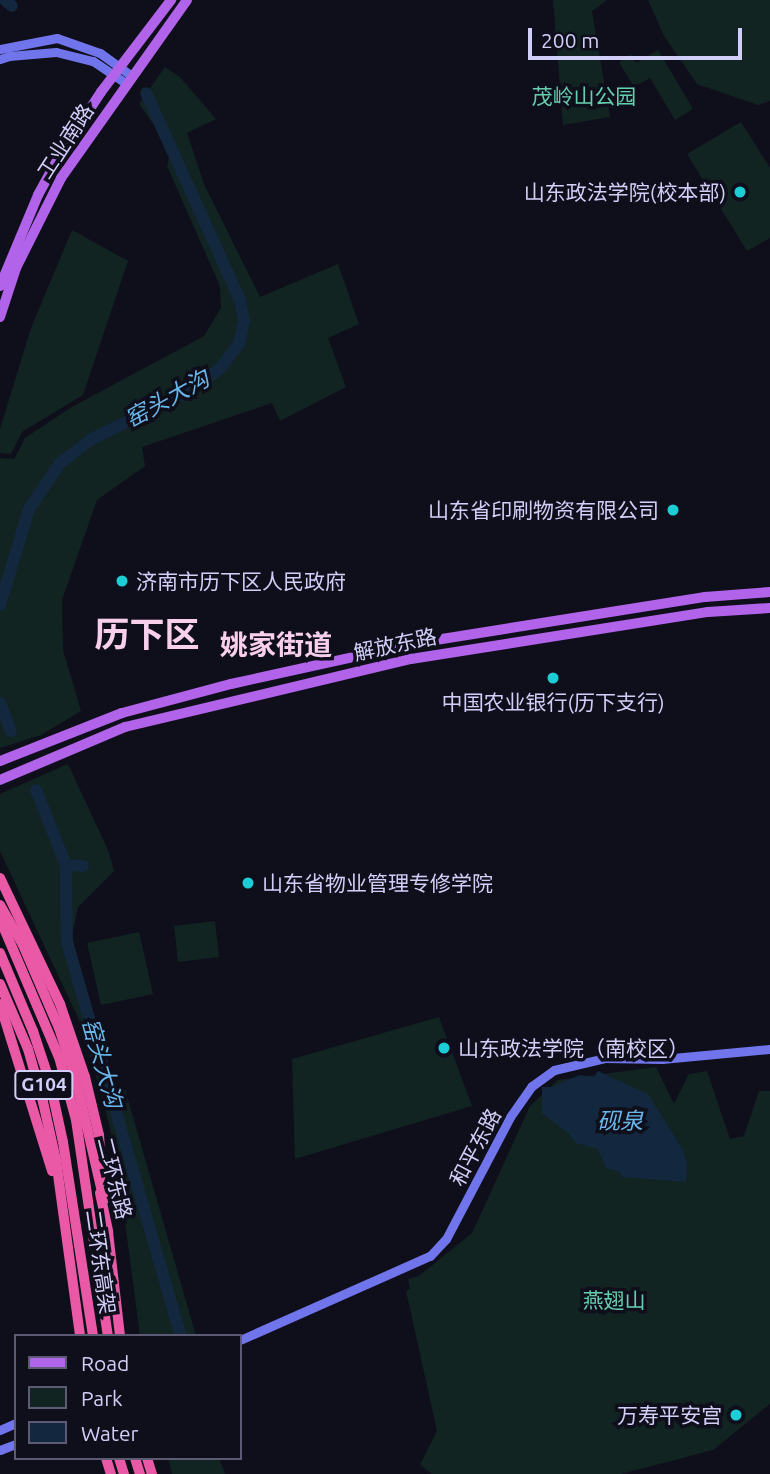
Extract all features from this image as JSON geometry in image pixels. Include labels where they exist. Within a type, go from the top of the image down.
[{"type":"highway","name":"二环东路","points":[[0,878],[22,925],[19,946],[65,1058],[95,1183],[104,1200],[120,1334]]},
{"type":"highway","points":[[0,905],[23,945],[59,1028],[78,1090],[104,1200]]},
{"type":"highway","name":"二环东高架","points":[[0,919],[59,1057],[76,1120],[108,1334]]},
{"type":"highway","points":[[22,925],[60,1004],[85,1077],[99,1135],[104,1200]]},
{"type":"highway","name":"二环东高架","points":[[0,953],[33,1031],[50,1082],[64,1142],[93,1334]]},
{"type":"highway","name":"G104","points":[[0,972],[40,1068],[66,1192],[62,1204],[80,1334]]},
{"type":"highway","points":[[0,984],[28,1049],[43,1102],[62,1204]]},
{"type":"highway","points":[[0,1004],[62,1204]]},
{"type":"main road","name":"工业南路","points":[[0,286],[38,195],[61,153],[171,0]]},
{"type":"main road","name":"工业南路","points":[[0,317],[16,268],[61,178],[187,0]]},
{"type":"main road","points":[[0,49],[57,38],[97,51],[121,67],[129,80]]},
{"type":"main road","points":[[0,60],[9,56],[56,52],[93,61],[114,76],[129,80]]},
{"type":"main road","name":"解放东路","points":[[1,761],[122,713],[177,696],[416,643],[705,597],[770,592]]},
{"type":"main road","name":"解放东路","points":[[5,777],[144,721],[411,659],[708,612],[770,608]]},
{"type":"main road","name":"和平东路","points":[[242,1339],[430,1256],[446,1239],[495,1140],[510,1117],[532,1086],[554,1070],[605,1058],[662,1059],[770,1049]]},
{"type":"green space","name":"茂岭山公园","points":[[553,0],[607,0],[592,11],[610,117],[563,125]]},
{"type":"green space","name":"茂岭山公园","points":[[648,0],[770,0],[770,101],[758,105],[697,84],[664,36]]},
{"type":"green space","points":[[658,50],[693,109],[675,120],[650,78],[634,87],[619,62],[631,54],[636,63]]},
{"type":"green space","points":[[165,67],[180,77],[216,119],[187,133],[204,184],[260,297],[338,264],[359,324],[328,338],[346,387],[280,421],[272,403],[142,447],[145,466],[97,500],[62,600],[63,650],[81,711],[41,735],[0,748],[0,458],[14,459],[25,438],[70,408],[204,336],[221,308],[220,286],[167,166],[171,149],[139,104]]},
{"type":"green space","points":[[741,122],[770,168],[770,238],[747,251],[687,154]]},
{"type":"green space","points":[[72,230],[128,261],[83,395],[22,432],[11,454],[0,453],[0,429],[31,328]]},
{"type":"green space","points":[[68,764],[108,850],[114,871],[78,907],[71,941],[64,944],[111,1077],[97,1080],[80,1022],[0,851],[0,794]]},
{"type":"green space","points":[[215,921],[219,957],[178,962],[174,926]]},
{"type":"green space","points":[[139,932],[153,994],[101,1005],[87,943]]},
{"type":"green space","points":[[439,1017],[472,1106],[295,1159],[292,1059]]},
{"type":"green space","name":"燕翅山","points":[[656,1067],[674,1104],[689,1074],[707,1071],[730,1139],[744,1136],[759,1091],[770,1091],[770,1404],[713,1450],[621,1474],[432,1474],[420,1465],[437,1431],[406,1291],[410,1289],[408,1279],[419,1276],[472,1233],[530,1106],[558,1080]]},
{"type":"green space","points":[[125,1089],[195,1334],[140,1334],[116,1153],[102,1096]]},
{"type":"green space","points":[[168,1460],[220,1460],[225,1474],[172,1474]]},
{"type":"water","name":"砚泉","points":[[598,1071],[648,1094],[683,1150],[687,1164],[686,1182],[622,1177],[620,1172],[606,1168],[598,1149],[576,1143],[568,1133],[542,1113],[542,1087],[552,1087],[580,1075],[594,1077]]},
{"type":"waterway","name":"窑头大沟","points":[[5,0],[12,6]]},
{"type":"waterway","name":"窑头大沟","points":[[0,605],[29,509],[60,463],[92,439],[187,392],[219,370],[239,343],[244,321],[240,300],[146,93]]},
{"type":"waterway","name":"窑头大沟","points":[[0,703],[11,731]]},
{"type":"waterway","name":"窑头大沟","points":[[36,790],[66,865],[67,942],[180,1334]]},
{"type":"waterway","points":[[66,865],[83,866]]},
{"type":"place","name":"山东政法学院(校本部)","points":[[740,192]]},
{"type":"place","name":"山东省印刷物资有限公司","points":[[673,510]]},
{"type":"place","name":"济南市历下区人民政府","points":[[122,581]]},
{"type":"place","name":"中国农业银行(历下支行)","points":[[553,678]]},
{"type":"place","name":"山东省物业管理专修学院","points":[[248,883]]},
{"type":"place","name":"山东政法学院（南校区）","points":[[444,1048]]},
{"type":"place","name":"万寿平安宫","points":[[736,1415]]},
{"type":"district","name":"历下区","points":[[147,634]]},
{"type":"district","name":"姚家街道","points":[[276,645]]}]
